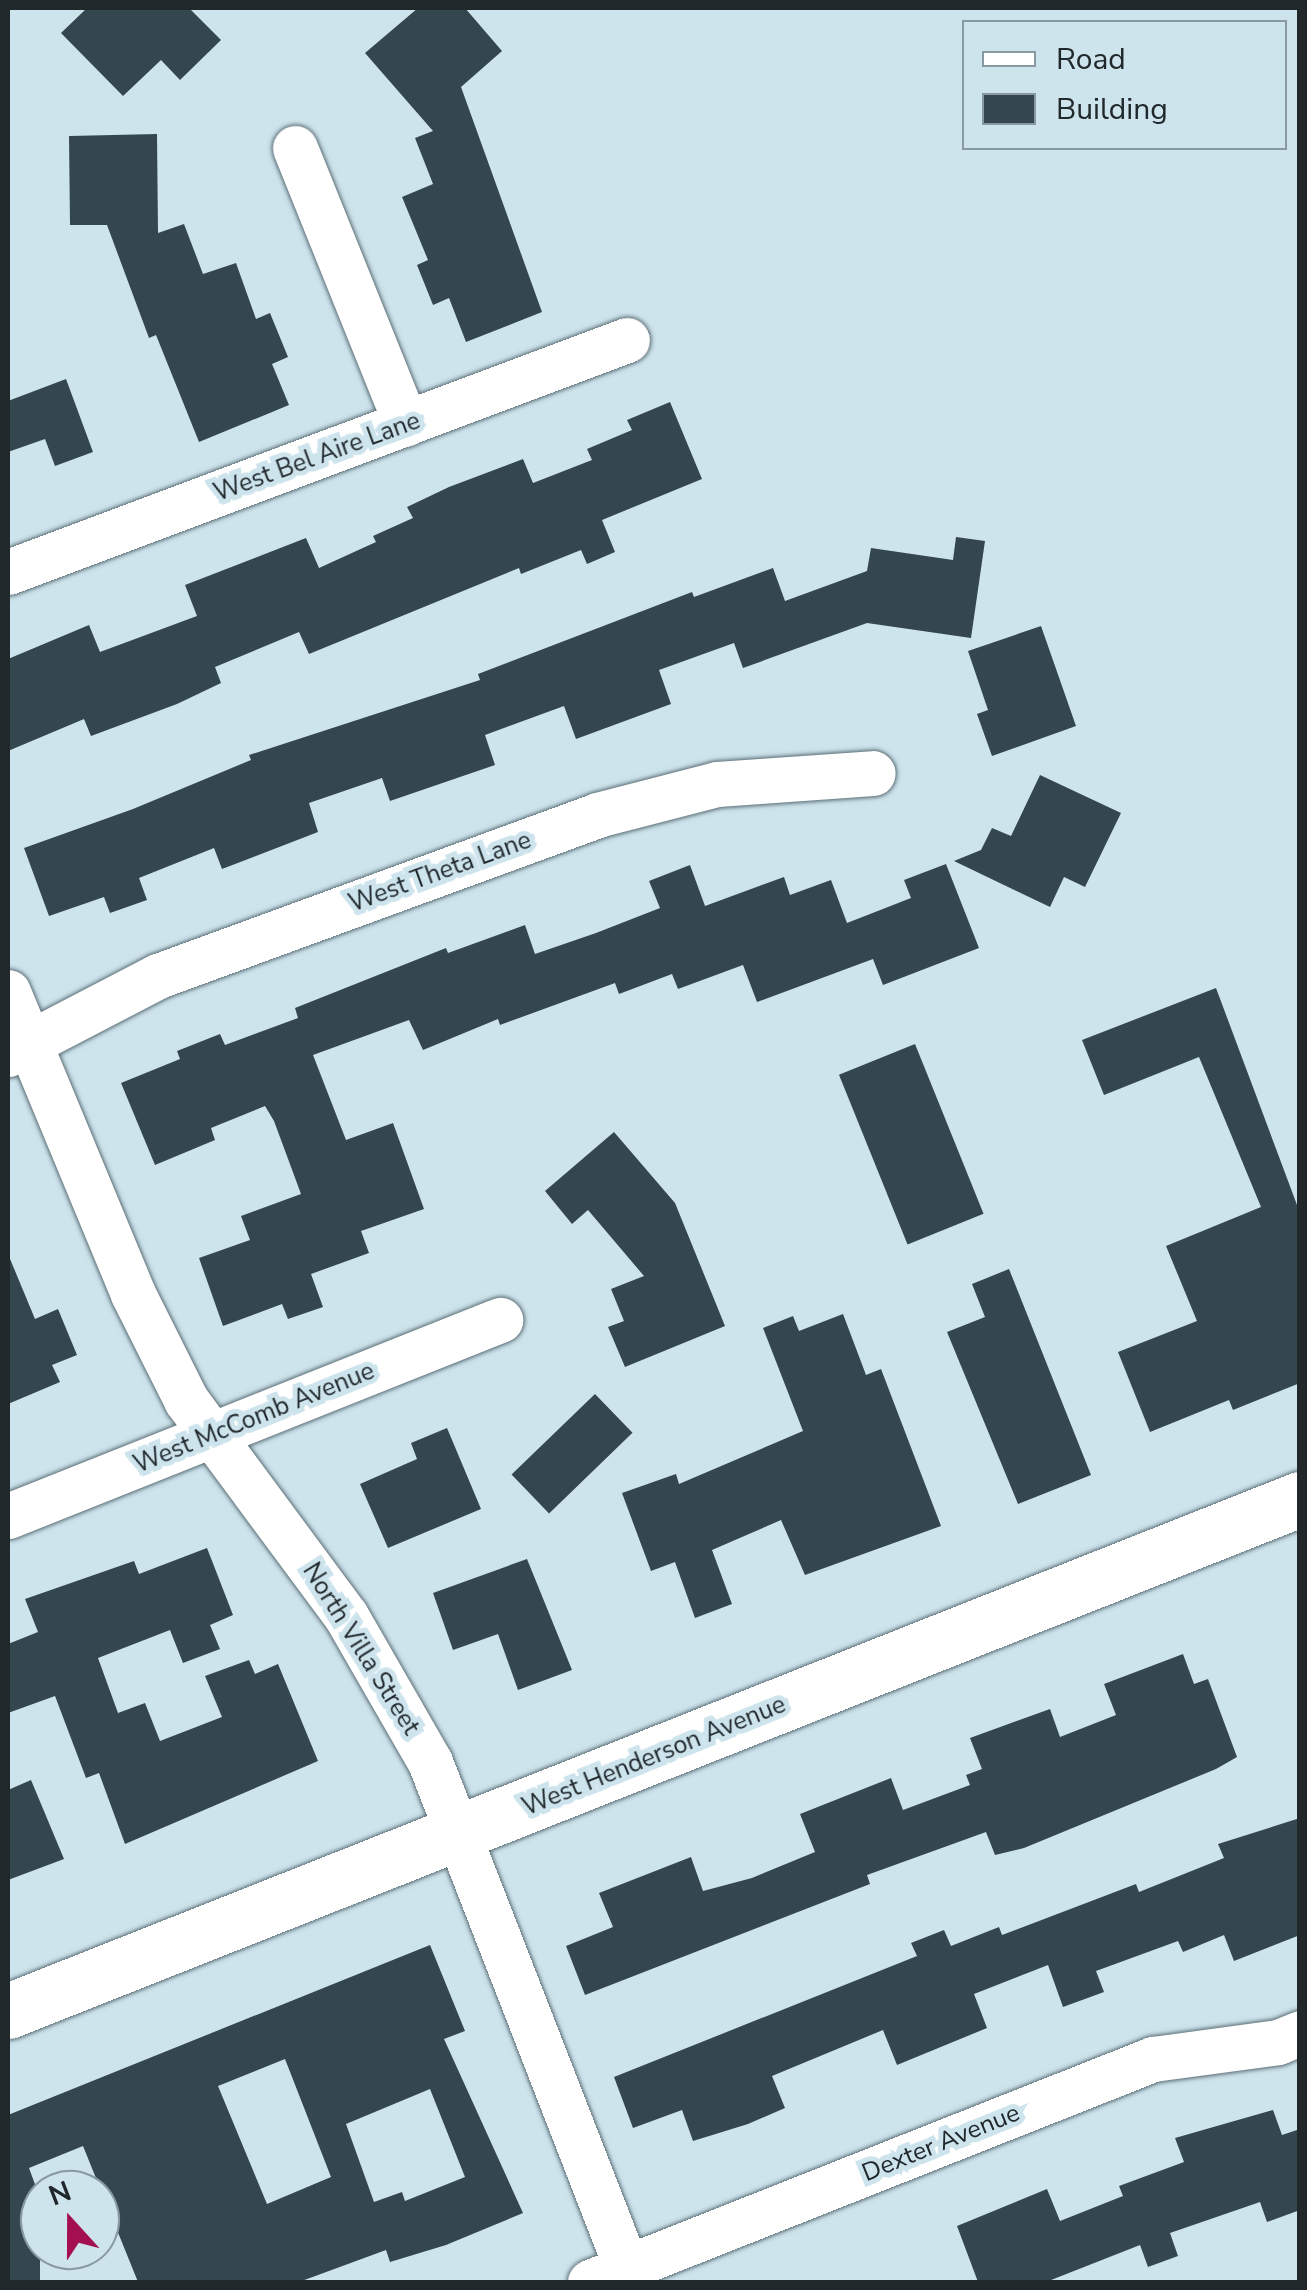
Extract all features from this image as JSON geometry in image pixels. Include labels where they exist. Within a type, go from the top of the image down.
[{"type":"main road","name":"West Henderson Avenue","points":[[8,2011],[1300,1500]]},
{"type":"street","points":[[295,148],[406,424]]},
{"type":"street","name":"West Bel Aire Lane","points":[[8,572],[627,340]]},
{"type":"street","name":"West Theta Lane","points":[[18,1050],[158,976],[597,815],[717,784],[873,773]]},
{"type":"street","name":"North Villa Street","points":[[8,992],[18,1050],[132,1294],[210,1436],[346,1616],[422,1748],[460,1832],[616,2278]]},
{"type":"street","name":"West McComb Avenue","points":[[8,1516],[500,1320]]},
{"type":"street","name":"Dexter Avenue","points":[[616,2278],[1153,2059],[1300,2034]]},
{"type":"building","points":[[87,8],[189,8],[221,40],[180,80],[161,60],[123,96],[61,33]]},
{"type":"building","points":[[418,8],[465,8],[502,51],[461,87],[542,312],[466,342],[449,298],[433,305],[417,265],[428,260],[402,197],[433,184],[415,138],[433,131],[365,53]]},
{"type":"building","points":[[157,134],[158,233],[184,224],[203,274],[236,263],[256,319],[270,313],[288,357],[272,364],[289,405],[199,442],[156,335],[149,338],[107,225],[70,225],[69,136]]},
{"type":"building","points":[[66,379],[93,452],[55,466],[45,439],[8,452],[8,401]]},
{"type":"building","points":[[670,402],[702,479],[602,520],[615,552],[587,564],[581,550],[521,574],[519,568],[309,654],[299,632],[215,667],[221,683],[177,704],[91,736],[84,719],[8,751],[8,659],[89,625],[100,652],[197,616],[185,585],[306,538],[319,568],[376,542],[373,536],[413,518],[407,507],[449,487],[523,459],[533,483],[592,460],[587,449],[632,430],[627,420]]},
{"type":"building","points":[[956,537],[985,541],[971,638],[867,623],[743,668],[734,643],[659,670],[671,704],[576,739],[564,706],[485,735],[495,765],[390,801],[382,778],[309,803],[318,832],[222,869],[214,848],[139,878],[147,900],[110,913],[104,897],[49,916],[24,848],[133,809],[251,760],[249,755],[480,680],[478,674],[692,592],[694,597],[773,568],[785,601],[867,571],[871,548],[953,560]]},
{"type":"building","points":[[1041,626],[1076,726],[992,756],[977,714],[988,710],[968,651]]},
{"type":"building","points":[[1040,775],[1121,813],[1085,887],[1064,877],[1050,907],[954,861],[981,850],[992,828],[1011,836]]},
{"type":"building","points":[[946,864],[979,948],[883,985],[873,959],[757,1002],[743,965],[678,989],[672,974],[619,994],[615,983],[500,1025],[498,1019],[423,1050],[409,1020],[313,1055],[346,1140],[393,1123],[424,1209],[361,1231],[369,1253],[311,1274],[323,1307],[288,1319],[282,1304],[223,1326],[199,1258],[250,1240],[241,1216],[301,1194],[274,1121],[265,1106],[211,1128],[215,1140],[155,1165],[121,1083],[180,1059],[177,1051],[220,1034],[225,1045],[298,1018],[295,1008],[446,948],[448,953],[525,925],[535,954],[596,933],[660,908],[649,881],[690,865],[705,906],[784,877],[790,895],[831,880],[847,923],[911,898],[904,880]]},
{"type":"building","points":[[1216,988],[1300,1213],[1300,1383],[1233,1410],[1229,1400],[1150,1432],[1118,1352],[1197,1321],[1166,1246],[1261,1207],[1199,1057],[1104,1095],[1082,1040]]},
{"type":"building","points":[[915,1044],[984,1214],[908,1244],[839,1075]]},
{"type":"building","points":[[614,1132],[675,1203],[725,1326],[625,1367],[608,1327],[624,1321],[611,1289],[644,1276],[588,1210],[572,1224],[545,1191]]},
{"type":"building","points":[[8,1254],[35,1319],[58,1309],[77,1355],[52,1365],[60,1382],[8,1404]]},
{"type":"building","points":[[1009,1269],[1091,1475],[1018,1504],[947,1332],[985,1317],[972,1284]]},
{"type":"building","points":[[843,1314],[866,1375],[881,1369],[941,1526],[805,1575],[781,1520],[712,1550],[732,1604],[695,1618],[675,1562],[651,1571],[622,1493],[676,1474],[679,1484],[803,1431],[763,1328],[793,1316],[799,1331]]},
{"type":"building","points":[[595,1394],[633,1433],[549,1513],[512,1475]]},
{"type":"building","points":[[447,1428],[481,1509],[388,1548],[360,1484],[417,1459],[411,1443]]},
{"type":"building","points":[[207,1548],[233,1615],[210,1625],[220,1649],[183,1663],[170,1630],[98,1658],[118,1713],[145,1703],[160,1741],[222,1717],[205,1676],[249,1660],[255,1674],[278,1664],[318,1761],[125,1844],[99,1773],[86,1778],[55,1696],[8,1713],[8,1644],[38,1632],[25,1599],[134,1561],[139,1574]]},
{"type":"building","points":[[527,1559],[572,1670],[518,1690],[498,1634],[453,1650],[433,1593]]},
{"type":"building","points":[[1183,1654],[1194,1684],[1208,1679],[1237,1757],[1216,1769],[1024,1848],[995,1855],[986,1832],[867,1875],[870,1884],[585,1995],[566,1946],[613,1927],[599,1893],[691,1857],[703,1891],[752,1878],[815,1852],[800,1814],[891,1778],[903,1810],[970,1785],[966,1775],[982,1769],[970,1738],[1050,1709],[1060,1737],[1116,1715],[1104,1684]]},
{"type":"building","points":[[31,1780],[64,1859],[8,1880],[8,1790]]},
{"type":"building","points":[[1300,1818],[1300,1935],[1234,1961],[1224,1935],[1183,1952],[1178,1941],[1096,1971],[1104,1992],[1063,2007],[1048,1965],[974,1994],[987,2028],[897,2065],[883,2030],[772,2076],[785,2108],[748,2124],[693,2141],[682,2110],[633,2128],[614,2077],[917,1956],[911,1943],[944,1930],[951,1946],[999,1927],[1002,1935],[1136,1884],[1139,1892],[1224,1858],[1218,1844]]},
{"type":"building","points":[[430,1945],[465,2031],[444,2039],[523,2213],[446,2245],[390,2262],[386,2250],[299,2282],[138,2282],[120,2237],[120,2170],[93,2170],[83,2146],[30,2170],[20,2170],[20,2270],[40,2270],[40,2282],[8,2282],[8,2115]],"holes":[[[285,2059],[331,2177],[267,2204],[218,2086]],[[430,2089],[465,2177],[405,2201],[402,2192],[374,2202],[346,2124]]]},
{"type":"building","points":[[1273,2110],[1282,2135],[1300,2129],[1300,2210],[1267,2222],[1260,2202],[1170,2233],[1178,2256],[1148,2267],[1140,2245],[1046,2282],[978,2282],[957,2226],[1047,2189],[1060,2221],[1123,2196],[1119,2186],[1184,2162],[1175,2138]]}]
